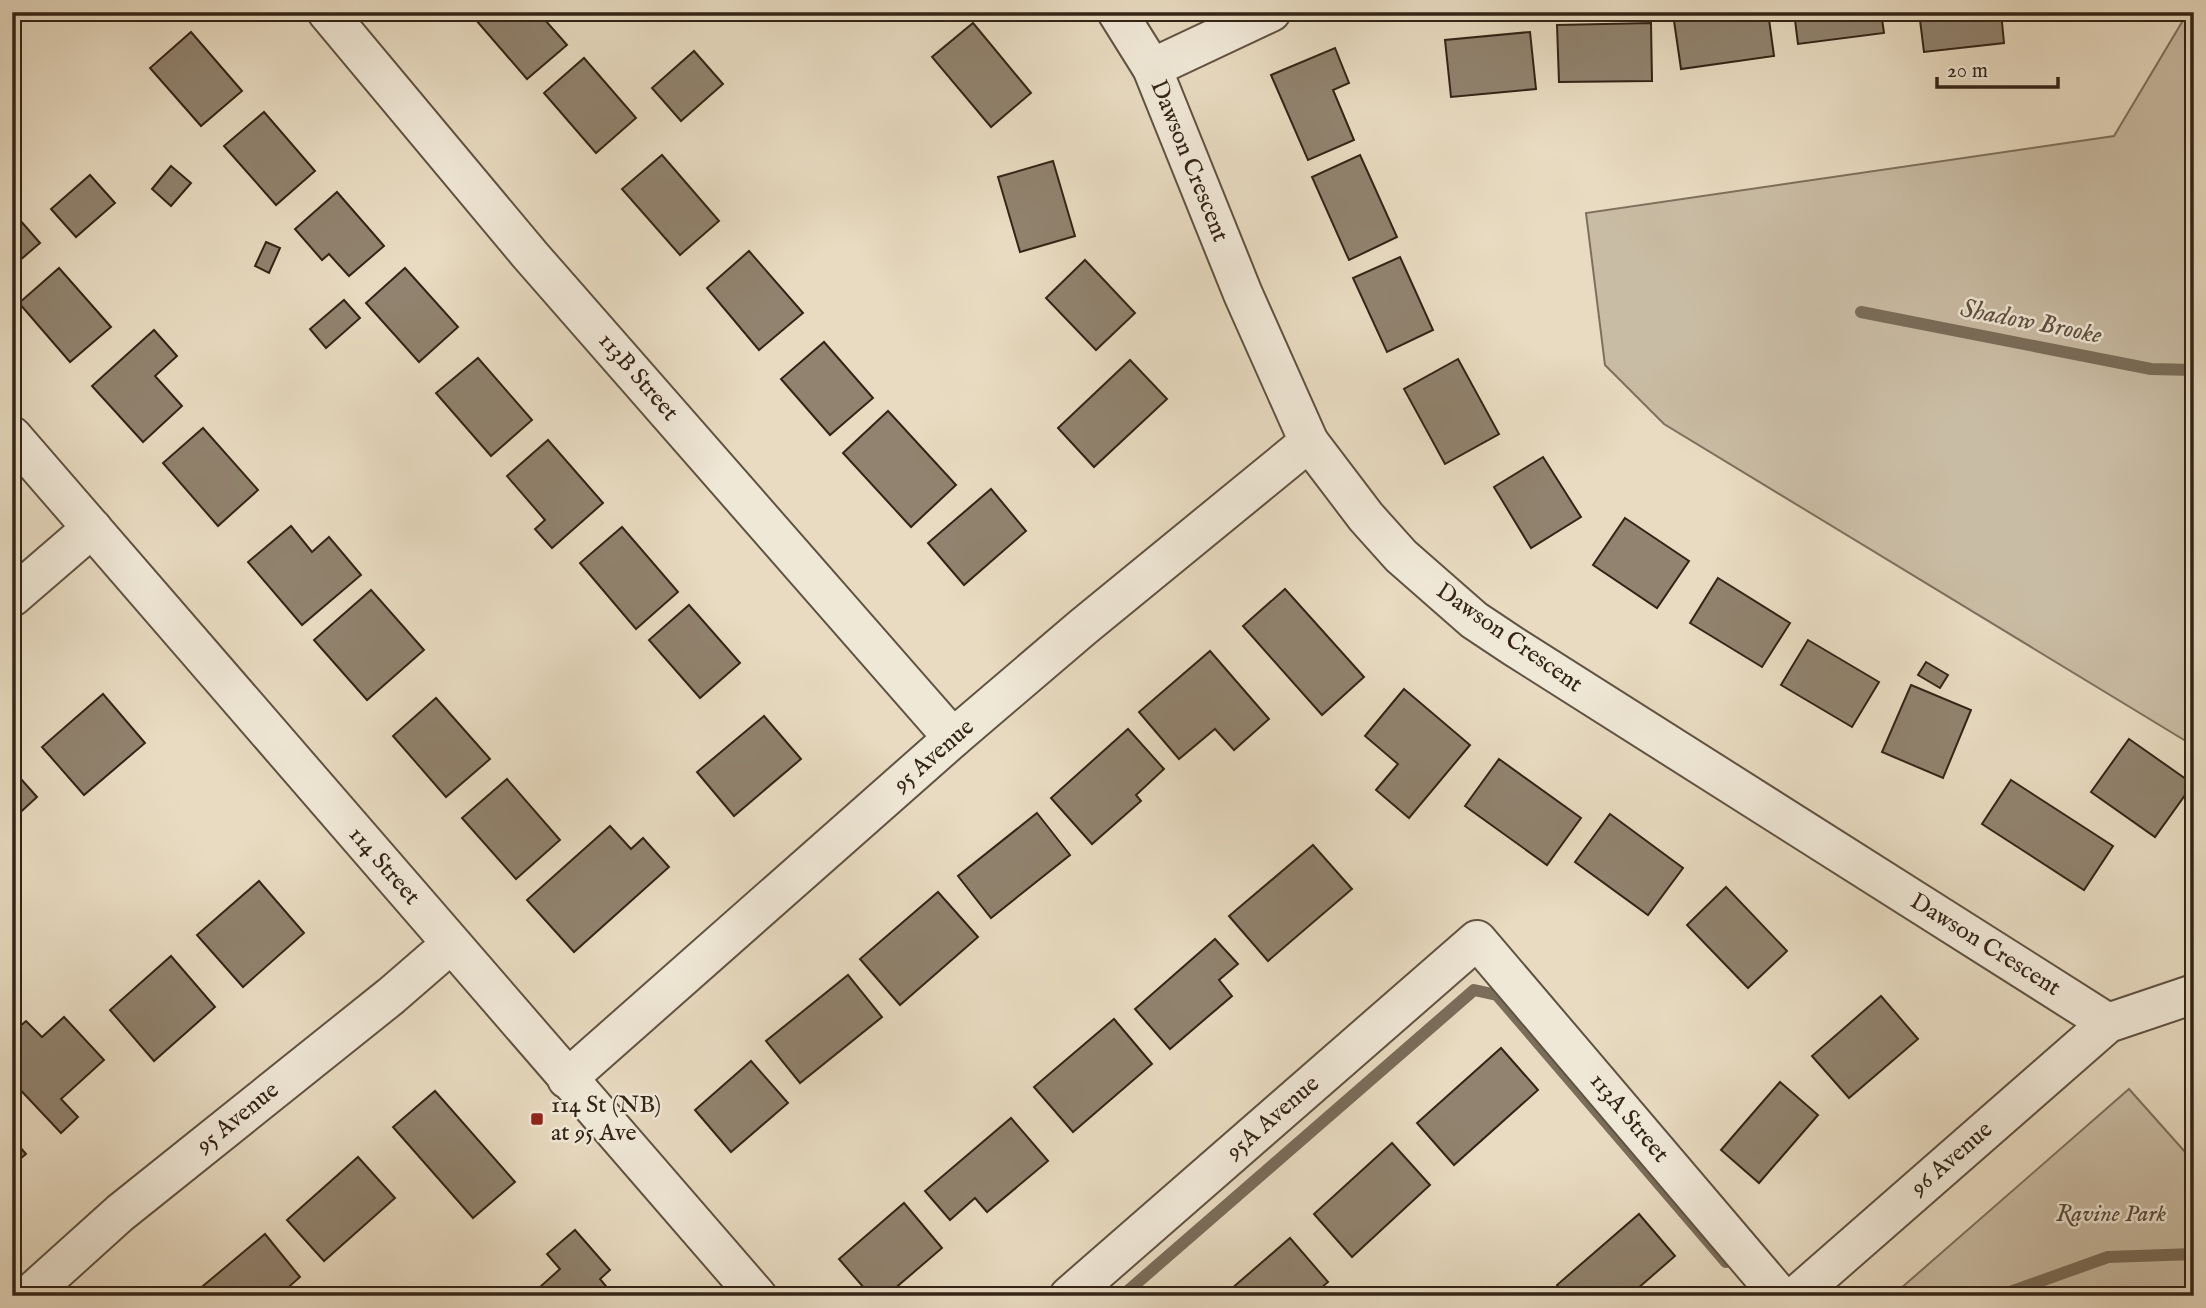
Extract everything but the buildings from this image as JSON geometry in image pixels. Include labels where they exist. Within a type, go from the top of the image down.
[{"type":"street","name":"113B Street","points":[[327,12],[540,265],[953,738]]},
{"type":"street","name":"Dawson Crescent","points":[[1117,12],[1152,68],[1243,294],[1309,442],[1366,517],[1401,556],[1474,620],[2108,1023]]},
{"type":"street","points":[[1152,68],[1271,12]]},
{"type":"street","name":"114 Street","points":[[12,436],[757,1296]]},
{"type":"street","name":"95 Avenue","points":[[567,1079],[953,738],[1083,627],[1309,442]]},
{"type":"street","points":[[12,597],[92,528]]},
{"type":"street","name":"95A Avenue","points":[[1069,1296],[1477,940]]},
{"type":"street","name":"113A Street","points":[[1477,940],[1780,1296]]},
{"type":"street","name":"95 Avenue","points":[[28,1296],[120,1213],[451,944]]},
{"type":"street","points":[[2108,1023],[2194,994]]},
{"type":"street","name":"96 Avenue","points":[[1796,1296],[2108,1023]]},
{"type":"green space","points":[[2188,12],[2194,12],[2194,746],[1664,424],[1605,365],[1586,213],[2114,136]]},
{"type":"green space","name":"Ravine Park","points":[[2129,1089],[2194,1162],[2194,1296],[1892,1296]]},
{"type":"waterway","name":"Shadow Brooke","points":[[1861,312],[2151,369],[2194,370]]},
{"type":"waterway","points":[[1122,1296],[1474,990],[1497,995],[1726,1262]]},
{"type":"waterway","points":[[1999,1296],[2108,1257],[2194,1254]]},
{"type":"place","name":"114 St (NB) at 95 Ave","points":[[537,1119]]}]
